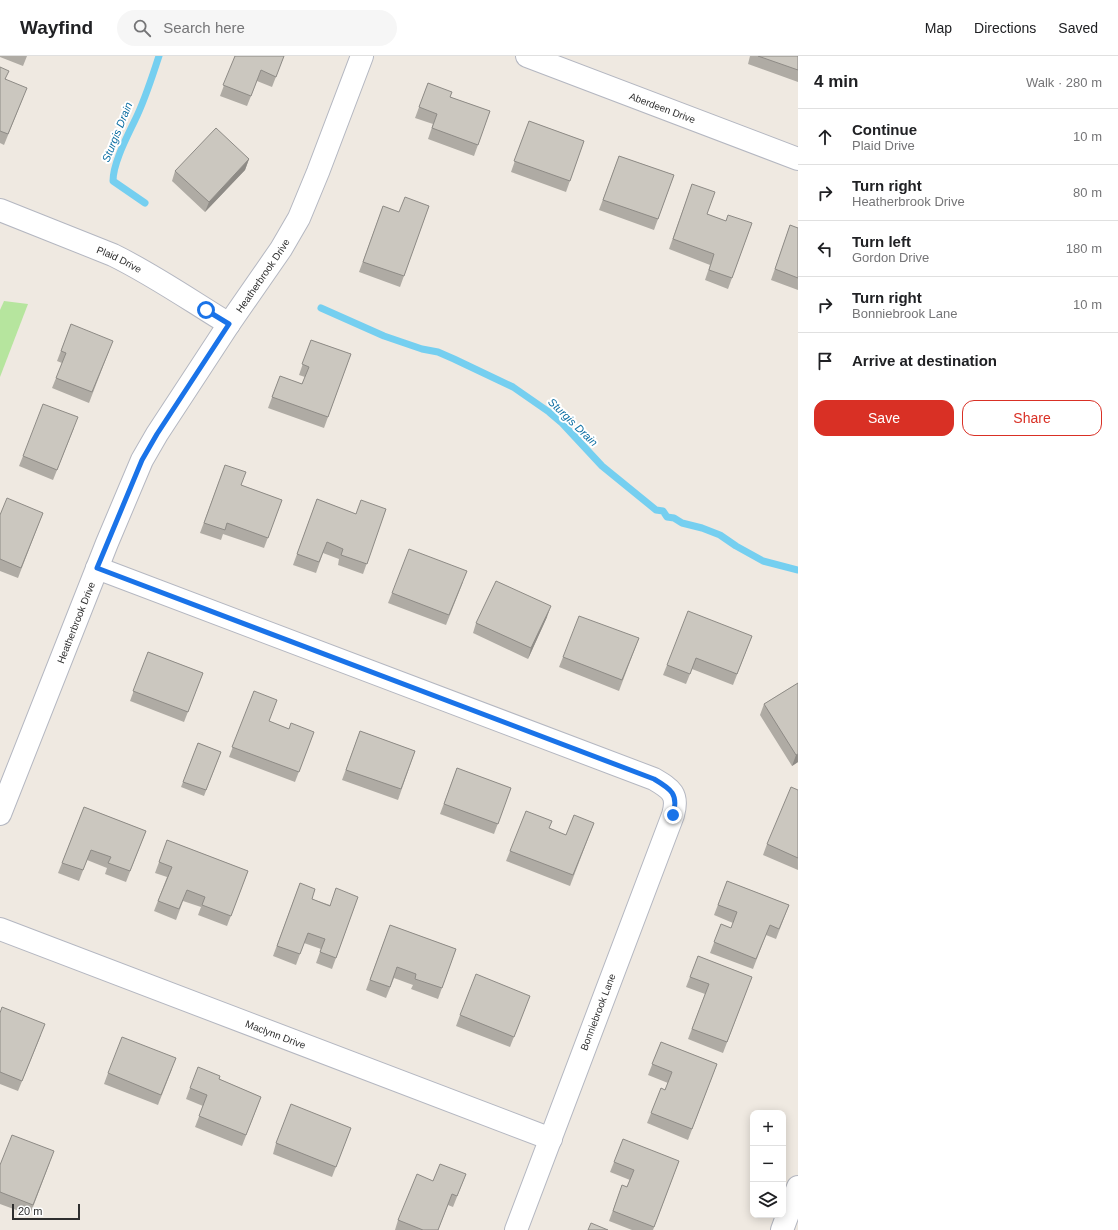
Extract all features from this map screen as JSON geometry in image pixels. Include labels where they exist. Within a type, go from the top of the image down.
[{"type":"street","name":"Heatherbrook Drive","points":[[0,814],[97,568],[142,460],[157,434],[229,324],[281,249],[299,218],[362,56]]},
{"type":"street","name":"Aberdeen Drive","points":[[527,56],[798,159]]},
{"type":"street","name":"Plaid Drive","points":[[0,210],[128,262],[173,288],[229,324]]},
{"type":"street","name":"Bonniebrook Lane","points":[[97,568],[654,779],[674,793],[676,806],[673,815],[516,1230]]},
{"type":"street","name":"Maclynn Drive","points":[[0,929],[551,1138]]},
{"type":"street","points":[[782,1230],[798,1187]]},
{"type":"green space","points":[[4,301],[28,304],[0,377],[0,310]]},
{"type":"building","points":[[235,56],[284,56],[276,77],[261,70],[251,96],[223,85]]},
{"type":"building","points":[[758,56],[798,56],[798,70]]},
{"type":"building","points":[[0,67],[9,71],[5,79],[27,88],[8,134],[0,131]]},
{"type":"building","points":[[428,83],[452,92],[450,97],[490,111],[478,145],[432,128],[437,114],[419,107]]},
{"type":"building","points":[[529,121],[584,141],[570,181],[514,161]]},
{"type":"building","points":[[216,128],[249,159],[209,202],[175,171]]},
{"type":"building","points":[[619,156],[674,175],[658,219],[603,200]]},
{"type":"building","points":[[692,184],[715,192],[707,214],[726,221],[728,215],[752,223],[732,278],[709,270],[714,254],[673,239]]},
{"type":"building","points":[[405,197],[429,206],[404,276],[363,262],[383,206],[399,212]]},
{"type":"building","points":[[790,225],[798,228],[798,278],[775,269]]},
{"type":"building","points":[[71,324],[113,341],[92,392],[56,378],[66,353],[61,351]]},
{"type":"building","points":[[311,340],[351,354],[328,417],[272,397],[280,376],[302,384],[309,367],[302,364]]},
{"type":"building","points":[[43,404],[78,417],[57,470],[23,456]]},
{"type":"building","points":[[225,465],[246,472],[241,485],[282,500],[268,538],[227,523],[225,530],[204,523]]},
{"type":"building","points":[[7,498],[43,513],[21,568],[0,559],[0,515]]},
{"type":"building","points":[[317,499],[356,514],[361,500],[386,509],[367,564],[341,555],[343,549],[327,542],[319,562],[297,554]]},
{"type":"building","points":[[409,549],[467,571],[449,615],[392,593]]},
{"type":"building","points":[[496,581],[551,606],[531,648],[476,623]]},
{"type":"building","points":[[688,611],[752,636],[737,674],[696,658],[690,674],[667,665]]},
{"type":"building","points":[[579,616],[639,638],[622,680],[563,657]]},
{"type":"building","points":[[148,652],[203,673],[188,712],[133,691]]},
{"type":"building","points":[[798,683],[798,754],[796,755],[764,704]]},
{"type":"building","points":[[254,691],[277,700],[269,721],[289,729],[291,723],[314,732],[299,772],[232,747]]},
{"type":"building","points":[[360,731],[415,751],[401,789],[346,770]]},
{"type":"building","points":[[198,743],[221,752],[206,790],[183,782]]},
{"type":"building","points":[[457,768],[511,788],[498,824],[444,804]]},
{"type":"building","points":[[791,787],[798,790],[798,858],[767,844]]},
{"type":"building","points":[[84,807],[146,831],[130,871],[108,863],[111,857],[91,850],[83,870],[62,863]]},
{"type":"building","points":[[526,811],[552,821],[549,828],[566,835],[574,815],[594,823],[573,875],[510,851]]},
{"type":"building","points":[[167,840],[248,871],[231,916],[202,905],[205,897],[187,890],[179,909],[158,901],[172,867],[159,862]]},
{"type":"building","points":[[727,881],[789,905],[779,929],[770,925],[756,959],[714,942],[721,924],[731,928],[737,912],[718,905]]},
{"type":"building","points":[[300,883],[315,889],[312,899],[330,906],[336,888],[358,897],[336,958],[320,952],[325,939],[308,933],[300,954],[277,946]]},
{"type":"building","points":[[390,925],[456,949],[442,988],[415,979],[416,974],[397,967],[390,987],[370,980]]},
{"type":"building","points":[[698,956],[752,977],[727,1042],[692,1029],[709,984],[690,977]]},
{"type":"building","points":[[476,974],[530,996],[514,1037],[460,1015]]},
{"type":"building","points":[[2,1007],[45,1024],[22,1081],[0,1072],[0,1013]]},
{"type":"building","points":[[122,1037],[176,1058],[161,1095],[108,1073]]},
{"type":"building","points":[[661,1042],[717,1064],[692,1129],[651,1113],[661,1088],[665,1090],[672,1072],[652,1064]]},
{"type":"building","points":[[198,1067],[220,1076],[219,1079],[261,1097],[246,1135],[199,1116],[207,1095],[190,1088]]},
{"type":"building","points":[[291,1104],[351,1128],[336,1167],[276,1143]]},
{"type":"building","points":[[12,1135],[54,1151],[33,1205],[0,1192],[0,1165]]},
{"type":"building","points":[[623,1139],[679,1161],[654,1227],[613,1211],[622,1185],[627,1187],[634,1170],[614,1162]]},
{"type":"building","points":[[440,1164],[466,1174],[457,1196],[452,1194],[438,1230],[423,1230],[398,1220],[417,1174],[433,1181]]},
{"type":"building","points":[[591,1223],[608,1230],[588,1230]]},
{"type":"waterway","name":"Sturgis Drain","points":[[145,203],[113,181],[115,166],[142,105],[159,56]]},
{"type":"waterway","name":"Sturgis Drain","points":[[321,308],[384,336],[422,349],[438,352],[513,387],[562,423],[602,466],[656,510],[663,511],[667,517],[674,518],[682,523],[702,528],[720,535],[763,561],[798,570]]},
{"type":"route","points":[[206,310],[229,324],[157,434],[142,460],[97,568],[654,779],[674,793],[676,806],[673,815]]}]
